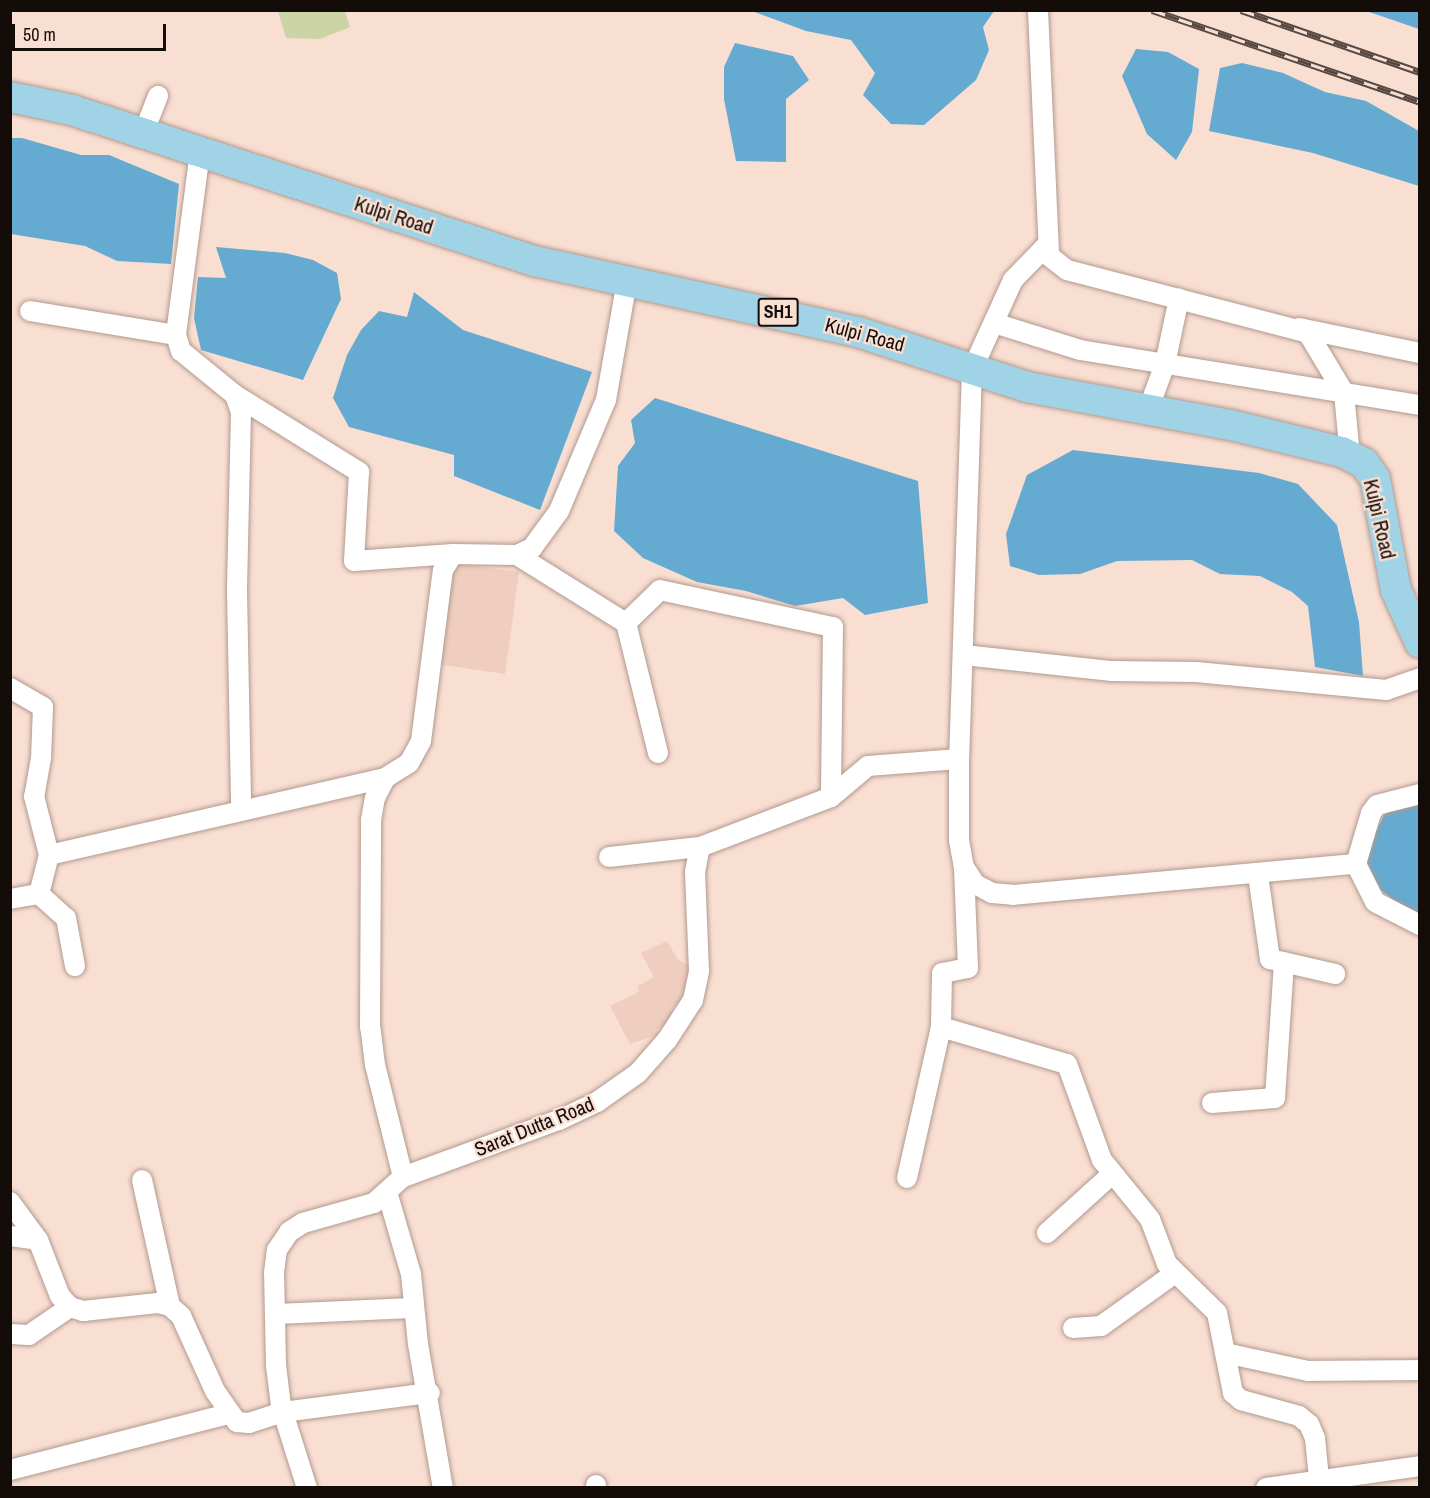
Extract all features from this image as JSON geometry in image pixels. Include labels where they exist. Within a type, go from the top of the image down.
[{"type":"main road","name":"Kulpi Road","points":[[10,96],[72,110],[535,261],[765,308],[908,345],[972,370],[1028,387],[1314,443],[1350,456],[1364,463],[1375,479],[1396,590],[1419,643]]},
{"type":"street","points":[[1038,10],[1047,245],[1056,264],[1067,270],[1292,326],[1419,353]]},
{"type":"street","points":[[143,134],[158,96]]},
{"type":"street","points":[[200,152],[176,335],[181,351],[235,395],[359,472],[354,561],[453,554],[517,555],[532,548],[559,511],[606,400],[627,281]]},
{"type":"street","points":[[907,1178],[941,1027],[942,973],[968,968],[964,867],[959,840],[959,759],[972,370],[1013,280],[1047,245]]},
{"type":"street","points":[[1148,410],[1165,364],[1179,298]]},
{"type":"street","points":[[30,312],[176,335]]},
{"type":"street","points":[[994,323],[1080,350],[1419,405]]},
{"type":"street","points":[[1292,326],[1308,333],[1344,393],[1350,456]]},
{"type":"street","points":[[235,395],[241,412],[237,591],[242,808]]},
{"type":"street","points":[[49,855],[242,808],[385,778],[409,763],[421,741],[443,570],[453,554]]},
{"type":"street","points":[[517,555],[626,623],[658,753]]},
{"type":"street","points":[[626,623],[660,590],[833,627],[831,797]]},
{"type":"street","points":[[964,655],[1112,671],[1196,672],[1386,690],[1419,678]]},
{"type":"street","points":[[10,688],[43,707],[41,758],[34,796],[49,855],[39,894]]},
{"type":"street","points":[[609,857],[700,847],[831,797],[868,766],[959,759]]},
{"type":"street","points":[[385,778],[375,798],[371,820],[370,1027],[375,1065],[403,1177]]},
{"type":"street","points":[[1419,794],[1377,805],[1371,813],[1356,864],[1375,902],[1419,925]]},
{"type":"street","name":"Sarat Dutta Road","points":[[307,1488],[283,1412],[275,1314],[278,1250],[289,1232],[303,1223],[374,1203],[403,1177],[559,1120],[597,1102],[638,1073],[660,1048],[693,1000],[699,971],[695,872],[700,847]]},
{"type":"street","points":[[964,867],[975,884],[992,893],[1013,895],[1258,875],[1356,864]]},
{"type":"street","points":[[1258,875],[1270,959],[1335,974]]},
{"type":"street","points":[[10,899],[39,894]]},
{"type":"street","points":[[39,894],[66,918],[75,966]]},
{"type":"street","points":[[1212,1103],[1275,1098],[1284,962]]},
{"type":"street","points":[[941,1027],[1067,1064],[1095,1146],[1112,1174],[1150,1219],[1162,1254],[1175,1273],[1217,1313],[1233,1393],[1241,1400],[1299,1416],[1309,1424],[1315,1438],[1319,1479]]},
{"type":"street","points":[[1047,1233],[1112,1174]]},
{"type":"street","points":[[142,1180],[170,1306]]},
{"type":"street","points":[[387,1192],[411,1274],[414,1308],[430,1393],[443,1488]]},
{"type":"street","points":[[10,1202],[38,1240],[60,1296],[70,1307],[83,1311],[158,1303],[170,1306],[181,1316],[228,1414],[237,1422],[249,1423],[283,1412],[430,1393]]},
{"type":"street","points":[[10,1236],[38,1240]]},
{"type":"street","points":[[1073,1328],[1101,1326],[1175,1273]]},
{"type":"street","points":[[10,1334],[29,1335],[70,1307]]},
{"type":"street","points":[[275,1314],[414,1308]]},
{"type":"street","points":[[1225,1353],[1308,1371],[1419,1370]]},
{"type":"street","points":[[10,1470],[228,1414]]},
{"type":"street","points":[[1266,1488],[1319,1479],[1364,1480],[1419,1466]]},
{"type":"shaded area","points":[[451,563],[519,572],[505,674],[437,664]]},
{"type":"shaded area","points":[[667,941],[678,960],[690,966],[687,996],[671,1009],[675,1020],[657,1029],[657,1035],[630,1044],[610,1006],[639,992],[638,986],[654,977],[641,953]]},
{"type":"green space","points":[[278,11],[345,11],[350,27],[320,39],[286,38]]},
{"type":"water","points":[[752,11],[994,11],[983,27],[989,50],[976,80],[924,125],[891,124],[863,95],[875,73],[851,40],[806,31]]},
{"type":"water","points":[[1366,11],[1419,11],[1419,29],[1378,15]]},
{"type":"water","points":[[735,43],[793,56],[809,80],[786,99],[786,162],[736,161],[724,99],[724,67]]},
{"type":"water","points":[[1136,49],[1168,52],[1199,69],[1192,132],[1176,160],[1147,134],[1122,76]]},
{"type":"water","points":[[1242,63],[1283,73],[1325,92],[1366,101],[1419,131],[1419,186],[1313,153],[1209,131],[1220,68]]},
{"type":"water","points":[[11,138],[22,138],[81,155],[109,155],[179,184],[171,264],[117,261],[85,246],[11,234]]},
{"type":"water","points":[[216,247],[285,253],[313,260],[337,273],[341,299],[303,380],[201,350],[194,318],[198,277],[226,278]]},
{"type":"water","points":[[414,292],[463,330],[592,372],[540,510],[454,476],[454,455],[349,427],[333,398],[347,355],[361,330],[379,311],[407,317]]},
{"type":"water","points":[[655,398],[918,481],[928,603],[865,615],[843,598],[795,606],[746,591],[697,582],[643,558],[614,531],[618,466],[635,443],[631,420]]},
{"type":"water","points":[[1073,450],[1259,473],[1298,484],[1337,525],[1359,622],[1363,676],[1315,667],[1308,606],[1292,592],[1260,576],[1220,574],[1192,560],[1117,561],[1080,574],[1039,575],[1010,566],[1006,534],[1027,475]]},
{"type":"water","points":[[1419,798],[1419,919],[1374,885],[1365,854],[1384,815],[1409,799]]},
{"type":"railway","points":[[1152,10],[1420,102]]},
{"type":"railway","points":[[1241,10],[1420,72]]}]
